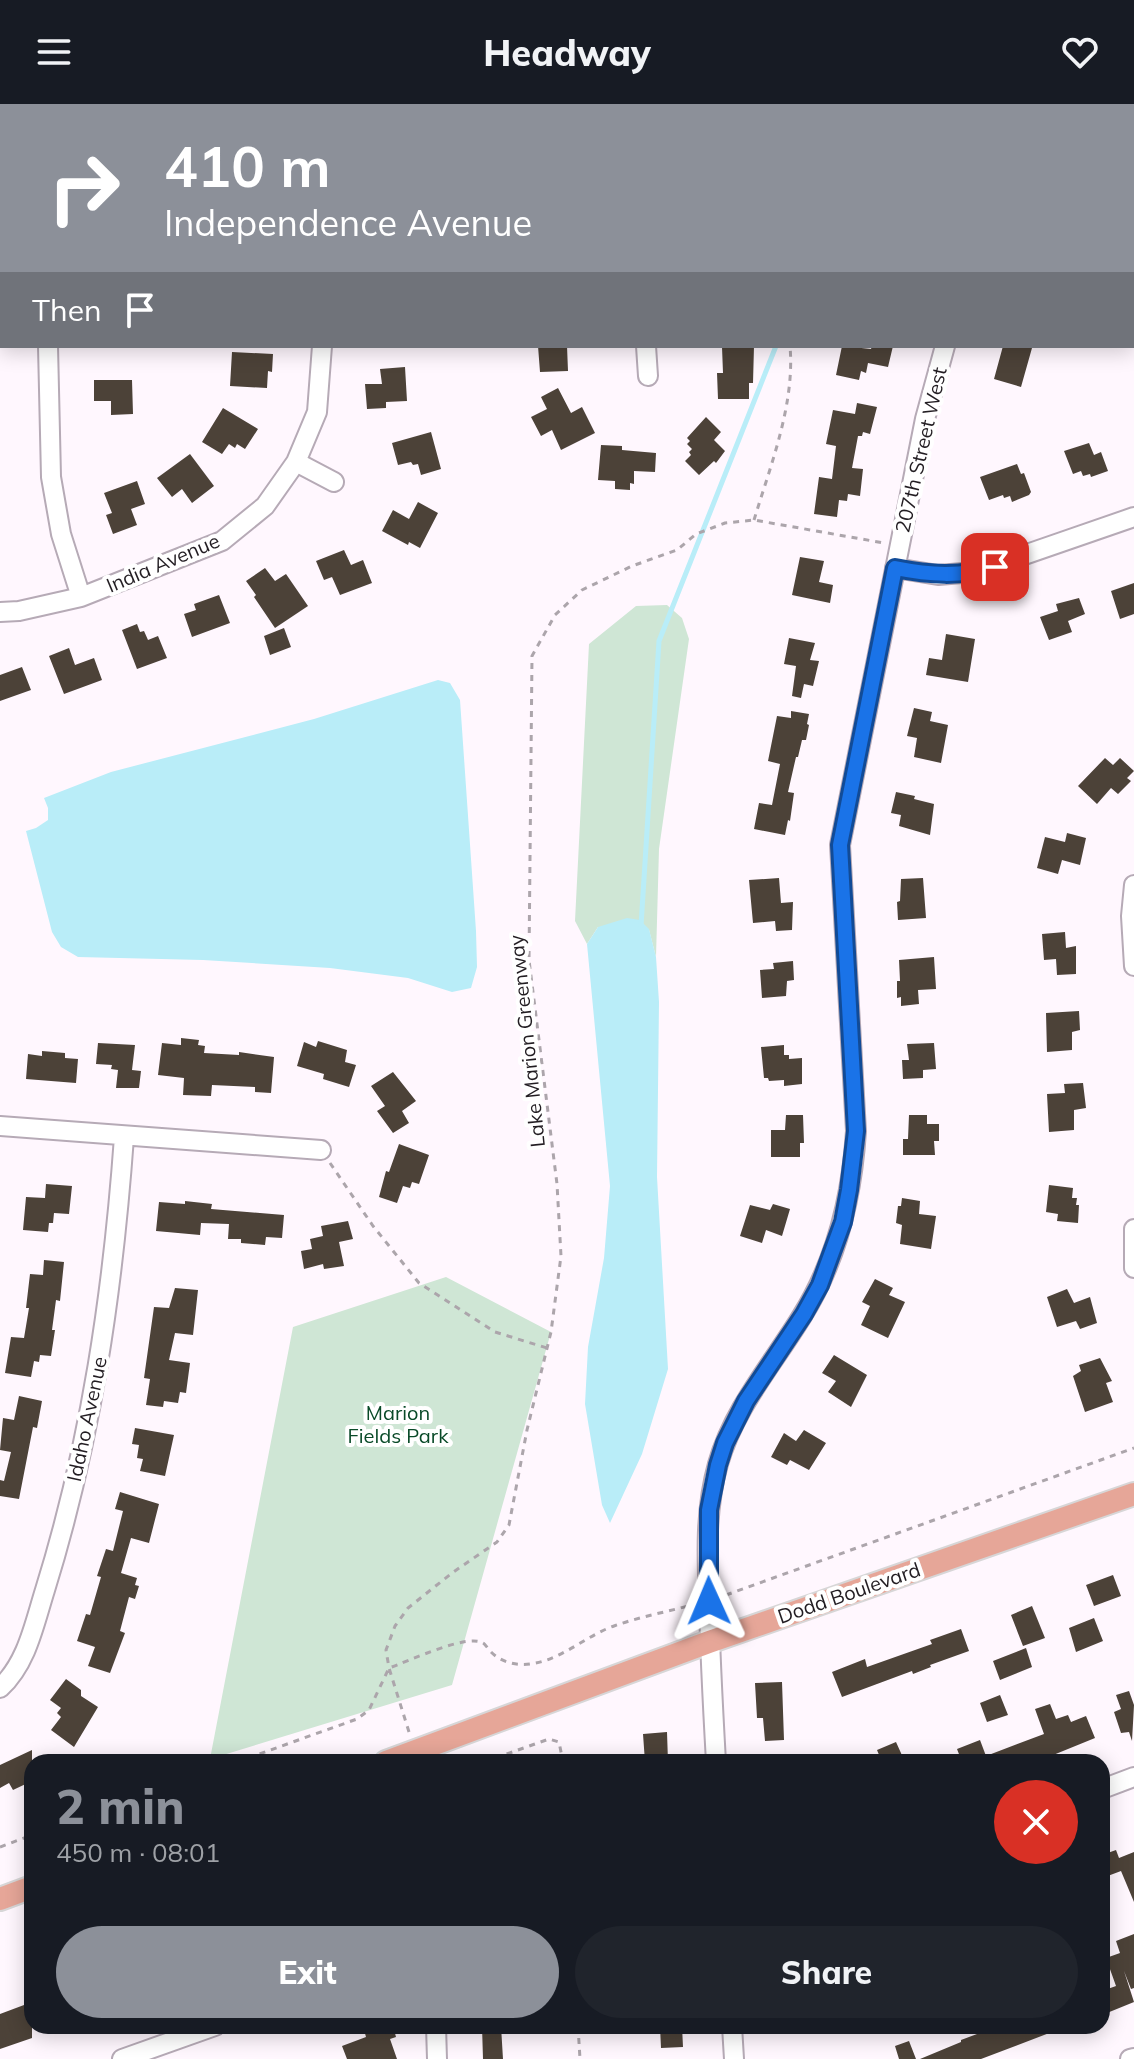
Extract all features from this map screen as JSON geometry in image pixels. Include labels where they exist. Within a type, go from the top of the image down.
[{"type":"main road","name":"Dodd Boulevard","points":[[409,1754],[709,1642],[1134,1494]]},
{"type":"main road","points":[[0,1899],[24,1890]]},
{"type":"street","points":[[48,348],[51,477],[61,534],[81,597]]},
{"type":"street","name":"India Avenue","points":[[0,612],[19,611],[81,597],[222,541],[265,506],[296,462],[317,412],[322,348]]},
{"type":"street","points":[[646,348],[648,376]]},
{"type":"street","name":"207th Street West","points":[[716,1754],[709,1642],[709,1510],[725,1443],[752,1391],[820,1285],[843,1222],[856,1131],[840,845],[925,419],[944,348]]},
{"type":"street","points":[[296,462],[334,482]]},
{"type":"street","points":[[895,568],[938,575],[975,572],[1134,517]]},
{"type":"street","points":[[1134,885],[1131,916],[1134,966]]},
{"type":"street","points":[[0,1126],[321,1150]]},
{"type":"street","name":"Idaho Avenue","points":[[0,1688],[16,1671],[24,1655],[64,1526],[85,1439],[112,1276],[124,1137]]},
{"type":"street","points":[[1134,1229],[1134,1267]]},
{"type":"street","points":[[1110,1786],[1134,1777]]},
{"type":"street","points":[[122,2059],[192,2034]]},
{"type":"street","points":[[436,2034],[437,2059]]},
{"type":"street","points":[[732,2034],[734,2059]]},
{"type":"path","points":[[754,520],[779,439],[792,369],[790,348]]},
{"type":"path","name":"Lake Marion Greenway","points":[[415,1752],[386,1650],[395,1626],[408,1608],[497,1542],[509,1525],[547,1348],[561,1256],[557,1184],[529,960],[532,656],[555,615],[582,590],[632,566],[677,550],[696,534],[716,526],[754,520],[899,546]]},
{"type":"path","points":[[321,1150],[373,1226],[419,1283],[495,1332],[547,1348]]},
{"type":"path","points":[[259,1754],[357,1719],[369,1710],[389,1668],[461,1642],[474,1640],[483,1643],[506,1663],[531,1664],[568,1652],[614,1626],[709,1601],[1134,1448]]},
{"type":"path","points":[[507,1754],[549,1739],[559,1742],[563,1754]]},
{"type":"path","points":[[0,1847],[24,1838]]},
{"type":"path","points":[[578,2034],[580,2059]]},
{"type":"green space","points":[[667,605],[682,618],[689,639],[659,849],[656,957],[649,930],[598,927],[587,944],[575,921],[589,644],[636,606]]},
{"type":"green space","name":"Marion Fields Park","points":[[446,1277],[551,1332],[452,1685],[226,1754],[211,1754],[293,1327]]},
{"type":"water","points":[[438,680],[450,683],[460,700],[476,931],[477,967],[471,988],[452,992],[408,978],[330,968],[203,960],[78,957],[61,947],[52,932],[26,831],[48,820],[44,798],[111,772],[314,719]]},
{"type":"water","points":[[627,918],[640,920],[649,929],[656,957],[659,1002],[657,1177],[668,1369],[642,1454],[610,1523],[602,1505],[585,1404],[588,1347],[604,1258],[610,1186],[587,944],[598,927]]},
{"type":"building","points":[[538,348],[567,348],[568,371],[540,372]]},
{"type":"building","points":[[722,348],[754,348],[753,383],[749,383],[749,399],[718,399],[717,373],[723,373]]},
{"type":"building","points":[[842,348],[893,348],[888,367],[868,363],[866,373],[861,371],[859,380],[836,375]]},
{"type":"building","points":[[1002,348],[1032,348],[1021,387],[994,379]]},
{"type":"building","points":[[232,352],[273,354],[267,388],[230,386]]},
{"type":"building","points":[[405,367],[407,401],[386,402],[386,408],[367,409],[365,384],[382,384],[380,369]]},
{"type":"building","points":[[94,380],[132,380],[133,414],[111,415],[111,401],[94,401]]},
{"type":"building","points":[[558,388],[571,413],[582,407],[595,433],[561,450],[552,430],[541,436],[531,417],[547,409],[541,397]]},
{"type":"building","points":[[857,403],[877,407],[870,434],[863,432],[862,436],[858,436],[852,468],[863,469],[860,496],[848,494],[847,501],[839,500],[837,517],[814,514],[819,477],[832,479],[836,446],[826,444],[833,410],[855,414]]},
{"type":"building","points":[[223,408],[258,429],[245,449],[229,444],[222,454],[202,442]]},
{"type":"building","points":[[706,417],[721,432],[714,440],[725,451],[716,463],[714,461],[699,475],[685,461],[692,449],[687,444],[690,441],[687,438]]},
{"type":"building","points":[[431,432],[441,469],[421,475],[418,464],[398,465],[392,443]]},
{"type":"building","points":[[1089,443],[1094,455],[1101,452],[1108,471],[1091,477],[1090,474],[1083,476],[1081,471],[1073,474],[1064,451]]},
{"type":"building","points":[[601,445],[656,453],[655,472],[634,471],[634,484],[630,483],[630,490],[615,489],[615,481],[598,480]]},
{"type":"building","points":[[190,454],[214,486],[192,503],[182,489],[172,497],[157,478]]},
{"type":"building","points":[[1017,464],[1021,474],[1024,473],[1031,492],[1029,495],[1012,502],[1010,496],[1004,498],[1003,495],[989,500],[980,477]]},
{"type":"building","points":[[137,481],[145,504],[131,509],[137,525],[113,534],[106,515],[112,513],[104,493]]},
{"type":"building","points":[[418,502],[438,513],[420,548],[382,531],[393,510],[409,519]]},
{"type":"building","points":[[344,550],[351,565],[363,560],[372,583],[340,595],[332,577],[324,580],[316,561]]},
{"type":"building","points":[[800,557],[824,561],[819,582],[833,585],[830,603],[792,595]]},
{"type":"building","points":[[265,568],[275,581],[286,574],[308,606],[275,628],[246,581]]},
{"type":"building","points":[[1134,583],[1134,614],[1120,619],[1111,591]]},
{"type":"building","points":[[219,595],[230,623],[192,637],[184,614],[196,610],[194,604]]},
{"type":"building","points":[[1079,598],[1085,614],[1068,621],[1072,632],[1049,640],[1040,617],[1058,611],[1056,604]]},
{"type":"building","points":[[137,624],[148,640],[158,636],[167,658],[137,669],[122,630]]},
{"type":"building","points":[[284,628],[291,647],[270,655],[264,636]]},
{"type":"building","points":[[946,634],[975,639],[968,682],[926,675],[929,658],[942,660]]},
{"type":"building","points":[[789,638],[815,643],[810,660],[819,661],[813,686],[804,684],[801,698],[792,696],[796,666],[784,664]]},
{"type":"building","points":[[69,648],[75,665],[94,658],[102,680],[64,694],[49,656]]},
{"type":"building","points":[[22,667],[31,690],[0,701],[0,675]]},
{"type":"building","points":[[914,708],[932,712],[930,721],[948,725],[941,763],[914,757],[917,738],[907,736]]},
{"type":"building","points":[[791,711],[809,714],[809,725],[806,740],[802,740],[796,757],[788,792],[794,793],[785,835],[754,829],[759,803],[772,805],[780,764],[768,761],[777,716],[791,718]]},
{"type":"building","points":[[1105,758],[1113,765],[1120,758],[1134,771],[1127,778],[1131,781],[1118,794],[1111,788],[1097,804],[1078,786]]},
{"type":"building","points":[[896,792],[934,804],[930,835],[899,826],[901,815],[891,813]]},
{"type":"building","points":[[1067,833],[1086,838],[1080,865],[1062,860],[1058,874],[1037,868],[1045,837],[1065,842]]},
{"type":"building","points":[[779,878],[781,903],[793,902],[792,930],[776,931],[775,921],[753,923],[749,880]]},
{"type":"building","points":[[923,878],[926,918],[898,920],[901,879]]},
{"type":"building","points":[[1065,932],[1066,948],[1076,946],[1076,974],[1057,975],[1056,959],[1044,960],[1042,934]]},
{"type":"building","points":[[934,957],[936,989],[918,990],[919,1004],[901,1006],[901,997],[897,998],[899,960]]},
{"type":"building","points":[[793,961],[794,980],[787,981],[786,996],[762,998],[760,970],[774,969],[773,963]]},
{"type":"building","points":[[1079,1011],[1080,1030],[1072,1032],[1072,1050],[1047,1052],[1046,1013]]},
{"type":"building","points":[[181,1038],[199,1040],[198,1045],[205,1046],[204,1053],[239,1055],[239,1052],[274,1057],[271,1093],[255,1092],[255,1087],[212,1085],[211,1096],[183,1095],[184,1078],[158,1075],[162,1043],[181,1045]]},
{"type":"building","points":[[318,1041],[347,1050],[345,1062],[356,1065],[349,1087],[323,1079],[324,1074],[297,1066],[304,1042],[316,1047]]},
{"type":"building","points":[[98,1043],[135,1045],[132,1070],[141,1071],[139,1088],[116,1088],[118,1070],[111,1069],[112,1065],[96,1064]]},
{"type":"building","points":[[934,1043],[936,1069],[923,1070],[923,1078],[903,1079],[902,1060],[909,1060],[907,1044]]},
{"type":"building","points":[[784,1045],[784,1055],[789,1055],[789,1059],[802,1058],[802,1084],[784,1086],[784,1080],[769,1081],[764,1078],[761,1047]]},
{"type":"building","points":[[42,1051],[65,1053],[65,1058],[78,1059],[76,1083],[26,1079],[28,1054],[42,1056]]},
{"type":"building","points":[[393,1072],[416,1101],[402,1111],[409,1123],[393,1133],[377,1111],[385,1106],[371,1086]]},
{"type":"building","points":[[1083,1083],[1086,1108],[1074,1110],[1074,1130],[1049,1132],[1047,1094],[1065,1093],[1064,1084]]},
{"type":"building","points":[[786,1115],[803,1115],[804,1143],[800,1143],[800,1157],[771,1157],[771,1130],[785,1130]]},
{"type":"building","points":[[909,1115],[927,1115],[927,1124],[939,1124],[939,1141],[934,1141],[935,1155],[903,1155],[903,1139],[908,1139]]},
{"type":"building","points":[[399,1144],[429,1155],[419,1184],[412,1182],[410,1188],[403,1186],[397,1203],[379,1197],[386,1171],[389,1172]]},
{"type":"building","points":[[46,1184],[72,1186],[69,1214],[54,1213],[48,1232],[23,1230],[26,1197],[45,1198]]},
{"type":"building","points":[[1049,1185],[1073,1188],[1072,1198],[1077,1198],[1076,1205],[1079,1205],[1078,1223],[1057,1221],[1058,1214],[1046,1212]]},
{"type":"building","points":[[902,1198],[920,1201],[919,1214],[936,1216],[931,1249],[900,1244],[902,1225],[896,1223]]},
{"type":"building","points":[[185,1201],[212,1204],[211,1209],[284,1215],[282,1238],[266,1237],[265,1245],[241,1243],[241,1239],[228,1239],[229,1224],[201,1223],[200,1235],[156,1231],[159,1202],[185,1204]]},
{"type":"building","points":[[773,1204],[790,1209],[782,1236],[766,1230],[762,1243],[740,1236],[750,1205],[770,1210]]},
{"type":"building","points":[[348,1221],[353,1239],[339,1242],[344,1266],[324,1269],[323,1264],[304,1269],[301,1251],[312,1249],[310,1239],[323,1236],[321,1226]]},
{"type":"building","points":[[44,1260],[64,1262],[60,1301],[56,1300],[51,1356],[40,1355],[39,1362],[34,1361],[31,1377],[5,1373],[11,1337],[24,1338],[30,1274],[43,1275]]},
{"type":"building","points":[[875,1279],[893,1288],[889,1295],[905,1302],[888,1338],[861,1325],[870,1306],[862,1302]]},
{"type":"building","points":[[175,1288],[198,1290],[193,1335],[175,1333],[169,1360],[190,1363],[186,1393],[180,1392],[178,1403],[164,1401],[163,1407],[146,1405],[150,1379],[144,1378],[154,1307],[169,1308]]},
{"type":"building","points":[[1067,1289],[1074,1303],[1090,1297],[1097,1323],[1080,1329],[1076,1321],[1057,1327],[1047,1297]]},
{"type":"building","points":[[834,1355],[867,1375],[851,1407],[828,1392],[836,1381],[822,1373]]},
{"type":"building","points":[[1100,1358],[1112,1381],[1106,1383],[1113,1402],[1085,1412],[1073,1376],[1081,1371],[1079,1365]]},
{"type":"building","points":[[19,1396],[42,1401],[37,1428],[33,1427],[19,1499],[0,1496],[0,1480],[4,1481],[11,1452],[0,1450],[3,1418],[14,1420]]},
{"type":"building","points":[[135,1428],[174,1435],[165,1476],[140,1471],[143,1459],[137,1458],[139,1445],[132,1444]]},
{"type":"building","points":[[804,1430],[826,1443],[809,1470],[790,1460],[787,1465],[771,1457],[784,1433],[796,1441]]},
{"type":"building","points":[[120,1492],[159,1504],[149,1543],[131,1538],[121,1573],[137,1578],[135,1585],[139,1586],[135,1599],[129,1597],[120,1631],[125,1633],[110,1673],[88,1666],[95,1647],[77,1641],[86,1614],[90,1615],[106,1549],[113,1551],[123,1511],[115,1509]]},
{"type":"building","points":[[1113,1575],[1121,1596],[1094,1606],[1086,1585]]},
{"type":"building","points":[[1032,1606],[1045,1638],[1023,1646],[1011,1615]]},
{"type":"building","points":[[1094,1618],[1103,1641],[1076,1652],[1069,1628]]},
{"type":"building","points":[[961,1629],[969,1651],[913,1674],[912,1671],[842,1697],[832,1672],[865,1659],[867,1667],[932,1644],[930,1640]]},
{"type":"building","points":[[1026,1648],[1032,1667],[1000,1680],[993,1661]]},
{"type":"building","points":[[66,1679],[81,1690],[81,1696],[98,1707],[74,1747],[51,1730],[61,1717],[57,1713],[61,1708],[50,1700]]},
{"type":"building","points":[[782,1682],[784,1740],[765,1741],[763,1718],[757,1718],[755,1683]]},
{"type":"building","points":[[1129,1691],[1134,1705],[1132,1741],[1129,1732],[1121,1733],[1114,1712],[1121,1709],[1116,1695]]},
{"type":"building","points":[[1000,1695],[1008,1715],[987,1722],[980,1703]]},
{"type":"building","points":[[1050,1704],[1056,1719],[1068,1715],[1071,1722],[1086,1716],[1095,1738],[1056,1754],[991,1754],[1044,1734],[1035,1709]]},
{"type":"building","points":[[667,1732],[668,1754],[644,1754],[643,1734]]},
{"type":"building","points":[[980,1740],[985,1754],[959,1754],[957,1749]]},
{"type":"building","points":[[896,1742],[901,1754],[879,1754],[877,1750]]},
{"type":"building","points":[[32,1750],[32,1754],[24,1754],[24,1785],[13,1790],[9,1783],[0,1788],[0,1765]]},
{"type":"building","points":[[1116,1850],[1119,1858],[1134,1852],[1134,1902],[1121,1871],[1110,1875],[1110,1852]]},
{"type":"building","points":[[1134,1934],[1134,1988],[1131,1989],[1124,1971],[1134,2002],[1110,2012],[1110,1988],[1116,1986],[1110,1969],[1110,1957],[1120,1953],[1116,1941]]},
{"type":"building","points":[[24,2005],[24,2034],[32,2034],[32,2038],[0,2049],[0,2014]]},
{"type":"building","points":[[365,2034],[395,2034],[396,2037],[390,2039],[397,2059],[347,2059],[342,2046],[366,2037]]},
{"type":"building","points":[[482,2034],[501,2034],[503,2059],[483,2059]]},
{"type":"building","points":[[660,2034],[682,2034],[683,2047],[661,2048]]},
{"type":"building","points":[[977,2034],[1047,2034],[981,2059],[920,2059]]},
{"type":"building","points":[[909,2041],[916,2059],[899,2059],[895,2046]]},
{"type":"waterway","points":[[641,926],[659,641],[775,348]]},
{"type":"route","points":[[709,1601],[709,1510],[725,1443],[746,1401],[820,1285],[843,1222],[854,1164],[855,1098],[840,845],[895,568],[956,575],[995,567]]}]
